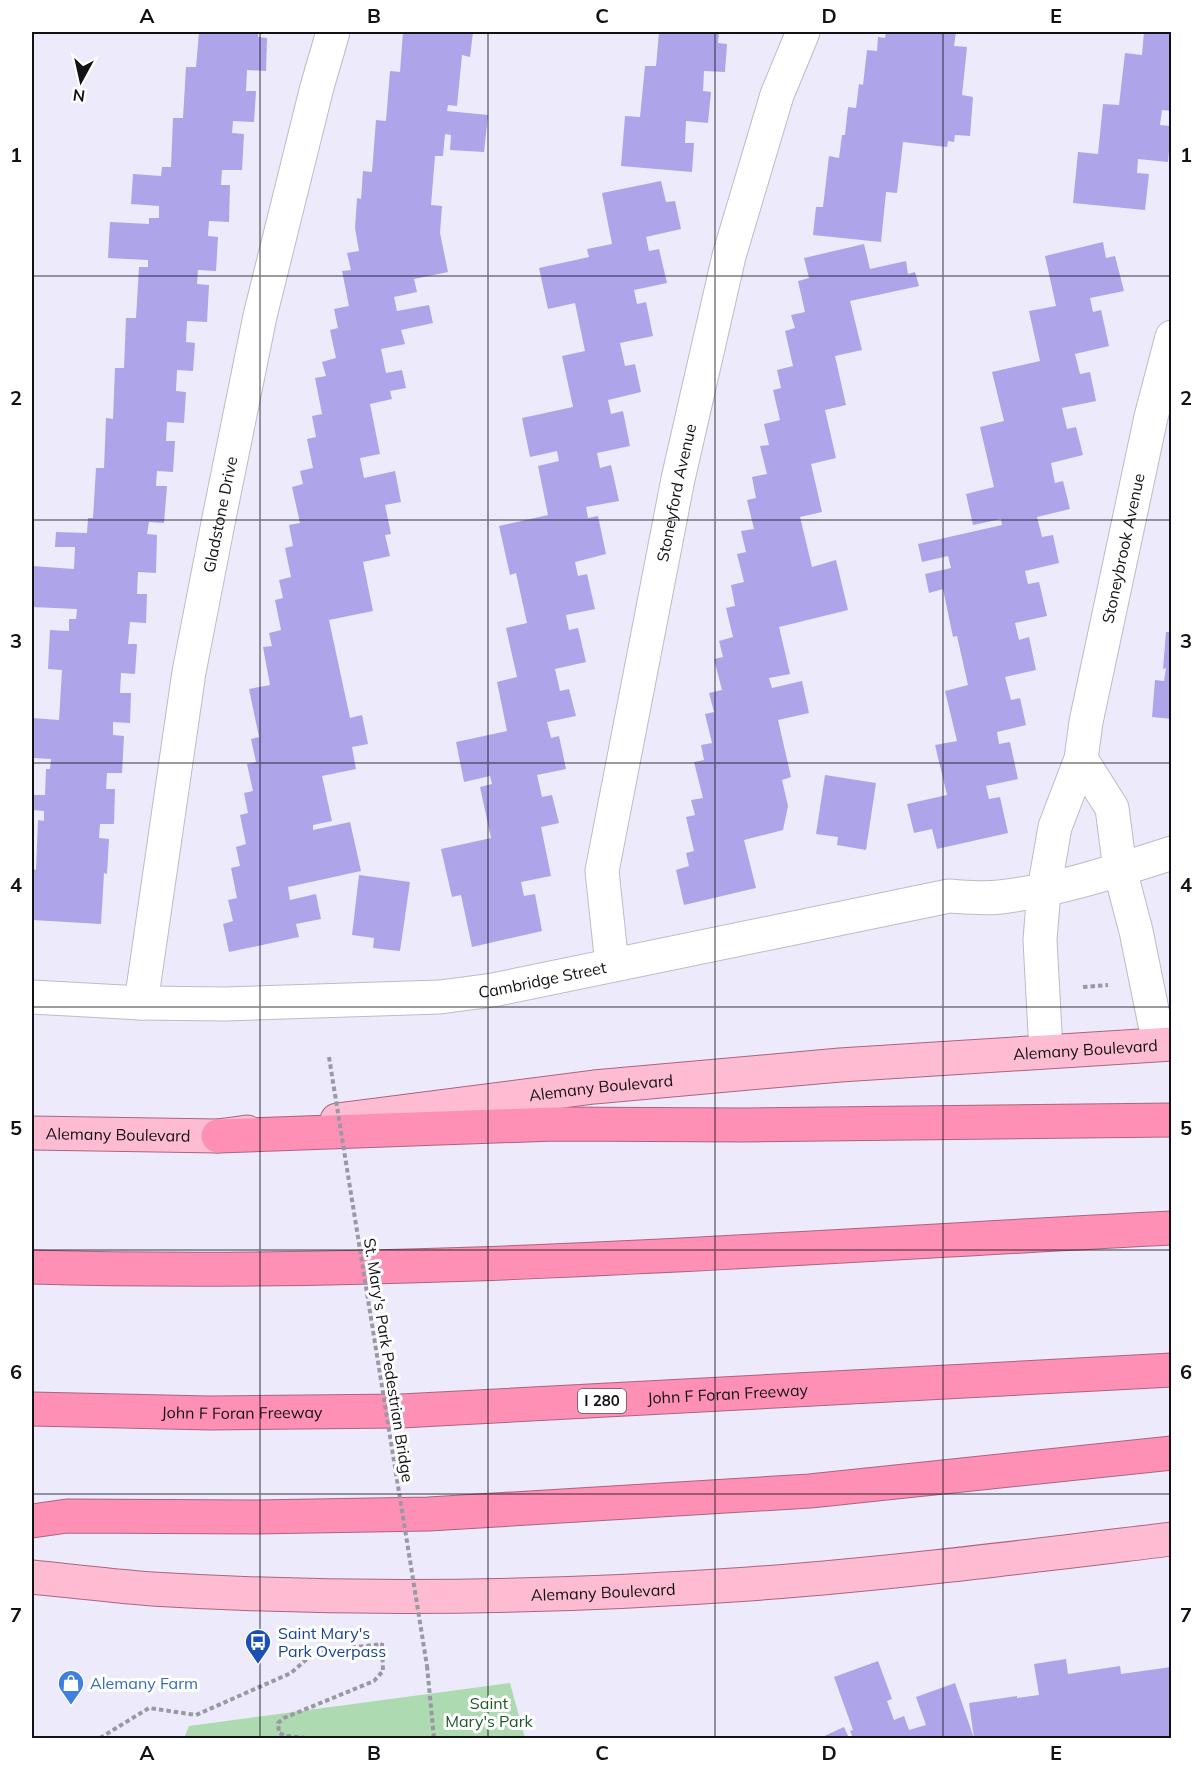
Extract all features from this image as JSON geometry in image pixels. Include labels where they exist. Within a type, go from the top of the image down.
[{"type":"highway","points":[[218,1136],[555,1124],[746,1125],[1172,1120]]},
{"type":"highway","points":[[32,1267],[207,1270],[404,1267],[1172,1228]]},
{"type":"highway","name":"John F Foran Freeway","points":[[32,1409],[210,1413],[400,1411],[1172,1370]]},
{"type":"highway","points":[[32,1521],[67,1516],[256,1517],[429,1514],[798,1492],[1172,1453]]},
{"type":"main road","name":"Alemany Boulevard","points":[[32,1133],[218,1136],[594,1087],[840,1065],[1165,1044]]},
{"type":"main road","name":"Alemany Boulevard","points":[[32,1577],[149,1589],[301,1596],[454,1597],[750,1584],[900,1570],[1172,1539]]},
{"type":"street","name":"Gladstone Drive","points":[[141,1004],[189,672],[215,533],[260,316],[333,32]]},
{"type":"street","name":"Stoneyford Avenue","points":[[612,965],[602,870],[678,479],[729,256],[777,94],[803,32]]},
{"type":"street","name":"Stoneybrook Avenue","points":[[1046,1051],[1040,940],[1044,890],[1055,827],[1081,759],[1086,722],[1148,429],[1172,337]]},
{"type":"street","points":[[1081,759],[1112,808],[1120,870],[1165,1044]]},
{"type":"street","name":"Cambridge Street","points":[[32,997],[141,1004],[225,1004],[440,997],[493,990],[949,896],[997,898],[1044,890],[1120,870],[1172,853]]},
{"type":"path","points":[[1082,987],[1117,984]]},
{"type":"path","name":"St. Mary's Park Pedestrian Bridge","points":[[328,1058],[427,1666],[434,1738]]},
{"type":"path","points":[[306,1738],[279,1733],[278,1723],[284,1718],[374,1681],[383,1671],[381,1596]]},
{"type":"path","points":[[100,1738],[149,1708],[196,1715],[291,1672],[315,1652],[382,1644]]},
{"type":"green space","name":"Saint Mary's Park","points":[[510,1683],[525,1738],[184,1738],[189,1726]]},
{"type":"building","points":[[199,32],[258,32],[258,37],[267,38],[266,71],[247,70],[246,91],[256,91],[254,122],[233,121],[232,133],[244,134],[242,170],[222,170],[221,185],[230,185],[229,222],[209,221],[208,236],[218,237],[216,271],[198,270],[197,284],[209,285],[207,322],[187,321],[186,342],[195,343],[193,371],[177,370],[176,391],[186,392],[184,423],[167,422],[166,441],[175,441],[173,472],[157,471],[156,486],[167,486],[164,523],[149,522],[147,534],[157,535],[156,573],[138,572],[137,594],[147,594],[146,623],[130,622],[128,644],[137,644],[135,674],[121,673],[120,693],[131,693],[130,723],[113,722],[113,735],[124,736],[122,773],[107,773],[106,789],[115,789],[114,824],[100,824],[99,838],[109,839],[101,924],[32,920],[33,869],[36,870],[38,820],[44,821],[44,811],[32,810],[32,795],[45,795],[46,769],[50,769],[51,759],[32,758],[32,718],[59,720],[62,670],[48,669],[50,630],[69,631],[69,619],[76,619],[77,609],[32,607],[32,566],[74,569],[75,547],[55,547],[56,532],[87,533],[88,518],[93,518],[96,468],[104,468],[106,418],[113,419],[115,368],[124,368],[126,318],[136,318],[139,267],[148,267],[148,260],[108,258],[110,222],[149,224],[149,218],[159,218],[159,206],[131,204],[133,174],[161,176],[162,167],[171,167],[173,118],[183,118],[186,67],[196,67]]},
{"type":"building","points":[[403,32],[473,32],[470,57],[462,55],[457,106],[448,105],[447,111],[488,115],[484,152],[450,150],[451,135],[445,134],[443,156],[435,156],[431,205],[442,206],[440,233],[448,272],[414,279],[417,292],[394,297],[397,311],[429,305],[433,323],[401,330],[405,344],[381,349],[386,373],[402,370],[406,388],[390,391],[392,399],[370,404],[380,454],[360,458],[364,478],[395,471],[401,502],[385,505],[391,534],[385,535],[390,556],[363,562],[373,611],[329,620],[350,718],[362,715],[368,744],[352,747],[356,769],[322,776],[332,821],[313,825],[313,830],[350,822],[361,871],[288,887],[290,900],[316,894],[321,919],[296,924],[299,937],[229,952],[223,924],[233,921],[228,900],[237,898],[231,868],[240,866],[236,847],[246,844],[240,815],[248,813],[244,793],[253,791],[247,764],[256,762],[251,739],[259,737],[249,689],[270,685],[263,647],[272,646],[269,633],[281,630],[275,600],[283,598],[279,580],[291,577],[285,548],[293,546],[289,525],[300,523],[292,487],[303,484],[300,471],[313,468],[307,439],[316,437],[312,416],[322,414],[315,378],[326,376],[322,362],[336,358],[330,330],[338,328],[334,309],[349,306],[342,271],[351,270],[347,253],[359,251],[355,228],[357,198],[361,199],[363,171],[372,172],[376,120],[386,121],[390,71],[400,72]]},
{"type":"building","points":[[659,32],[719,32],[718,43],[727,44],[725,72],[704,71],[703,91],[711,92],[708,123],[686,121],[685,143],[694,143],[692,172],[621,166],[625,116],[640,117],[645,66],[656,66]]},
{"type":"building","points":[[886,32],[956,32],[954,46],[967,47],[962,95],[973,97],[970,136],[955,135],[954,142],[948,141],[947,147],[903,142],[897,193],[886,192],[881,242],[813,235],[816,207],[823,207],[829,156],[839,158],[842,135],[845,135],[848,107],[856,108],[859,84],[863,85],[867,50],[877,51],[878,37],[885,38]]},
{"type":"building","points":[[1144,32],[1172,32],[1172,111],[1162,110],[1160,125],[1171,126],[1168,162],[1138,159],[1137,173],[1149,174],[1145,210],[1073,203],[1078,152],[1098,154],[1103,104],[1119,105],[1125,53],[1142,55]]},
{"type":"building","points":[[661,181],[666,202],[675,201],[681,229],[646,237],[649,251],[659,249],[667,283],[634,290],[637,304],[646,302],[653,336],[620,343],[625,366],[635,364],[641,392],[608,400],[611,414],[623,411],[630,446],[597,453],[600,468],[611,465],[619,501],[586,507],[588,518],[598,516],[606,554],[575,562],[578,576],[587,574],[595,609],[566,615],[569,630],[578,628],[586,662],[555,669],[560,691],[569,689],[576,716],[547,722],[551,738],[559,736],[566,769],[537,775],[542,797],[552,795],[559,823],[541,827],[551,876],[521,882],[524,896],[535,894],[542,931],[472,947],[461,895],[452,897],[441,849],[491,838],[480,787],[492,784],[490,776],[464,782],[456,742],[507,731],[497,682],[517,677],[506,628],[527,623],[516,573],[510,575],[499,526],[548,515],[538,466],[559,461],[557,451],[530,457],[522,418],[573,407],[562,356],[585,351],[575,303],[548,309],[539,268],[589,257],[587,249],[612,244],[602,193]]},
{"type":"building","points":[[1103,242],[1106,258],[1115,256],[1124,291],[1090,298],[1093,312],[1101,310],[1109,346],[1075,354],[1080,374],[1090,372],[1096,401],[1062,408],[1067,429],[1076,427],[1083,455],[1051,463],[1055,483],[1063,481],[1070,509],[1037,517],[1042,537],[1053,535],[1059,563],[1025,571],[1028,584],[1039,582],[1047,616],[1015,623],[1019,640],[1029,637],[1036,670],[1005,677],[1011,700],[1020,698],[1026,725],[997,732],[999,744],[1010,742],[1018,779],[986,786],[989,799],[1000,797],[1008,833],[937,849],[932,829],[914,833],[907,804],[947,795],[935,745],[957,741],[945,691],[968,685],[957,636],[953,637],[943,589],[929,593],[925,574],[951,568],[948,556],[922,562],[918,544],[1002,525],[1001,519],[973,525],[966,494],[994,487],[980,427],[1004,421],[992,372],[1040,361],[1029,311],[1056,306],[1045,256]]},
{"type":"building","points":[[864,244],[870,269],[906,261],[908,274],[915,272],[919,286],[850,301],[862,350],[835,356],[846,405],[825,410],[836,458],[811,464],[822,512],[800,517],[812,567],[836,560],[848,610],[779,627],[790,674],[769,678],[772,688],[802,681],[809,713],[778,720],[791,777],[782,780],[788,806],[783,830],[744,840],[756,888],[684,905],[676,870],[689,866],[686,853],[694,851],[686,817],[695,815],[691,800],[703,798],[694,762],[704,760],[701,745],[712,743],[705,714],[714,712],[709,693],[722,690],[714,659],[723,657],[719,641],[733,637],[726,608],[735,606],[731,585],[744,582],[737,554],[746,552],[741,531],[754,529],[747,500],[756,498],[752,477],[767,474],[760,446],[769,445],[764,424],[780,420],[773,390],[781,388],[777,370],[793,366],[785,331],[795,328],[791,315],[805,312],[798,281],[809,278],[804,258]]},
{"type":"building","points":[[1166,632],[1172,632],[1172,719],[1152,717],[1155,680],[1164,681]]},
{"type":"building","points":[[825,775],[876,783],[866,850],[837,845],[838,837],[816,834]]},
{"type":"building","points":[[359,875],[410,882],[400,951],[373,948],[374,938],[352,935]]},
{"type":"building","points":[[1066,1659],[1068,1674],[1120,1666],[1121,1674],[1171,1667],[1172,1738],[974,1738],[969,1703],[1039,1695],[1034,1664]]},
{"type":"building","points":[[878,1661],[892,1699],[887,1701],[894,1720],[904,1716],[909,1730],[926,1725],[916,1697],[955,1683],[974,1738],[853,1738],[850,1731],[853,1730],[834,1677]]},
{"type":"building","points":[[844,1727],[849,1738],[820,1738]]},
{"type":"place","name":"Saint Mary's Park Overpass","points":[[258,1665]]},
{"type":"place","name":"Alemany Farm","points":[[71,1706]]}]
